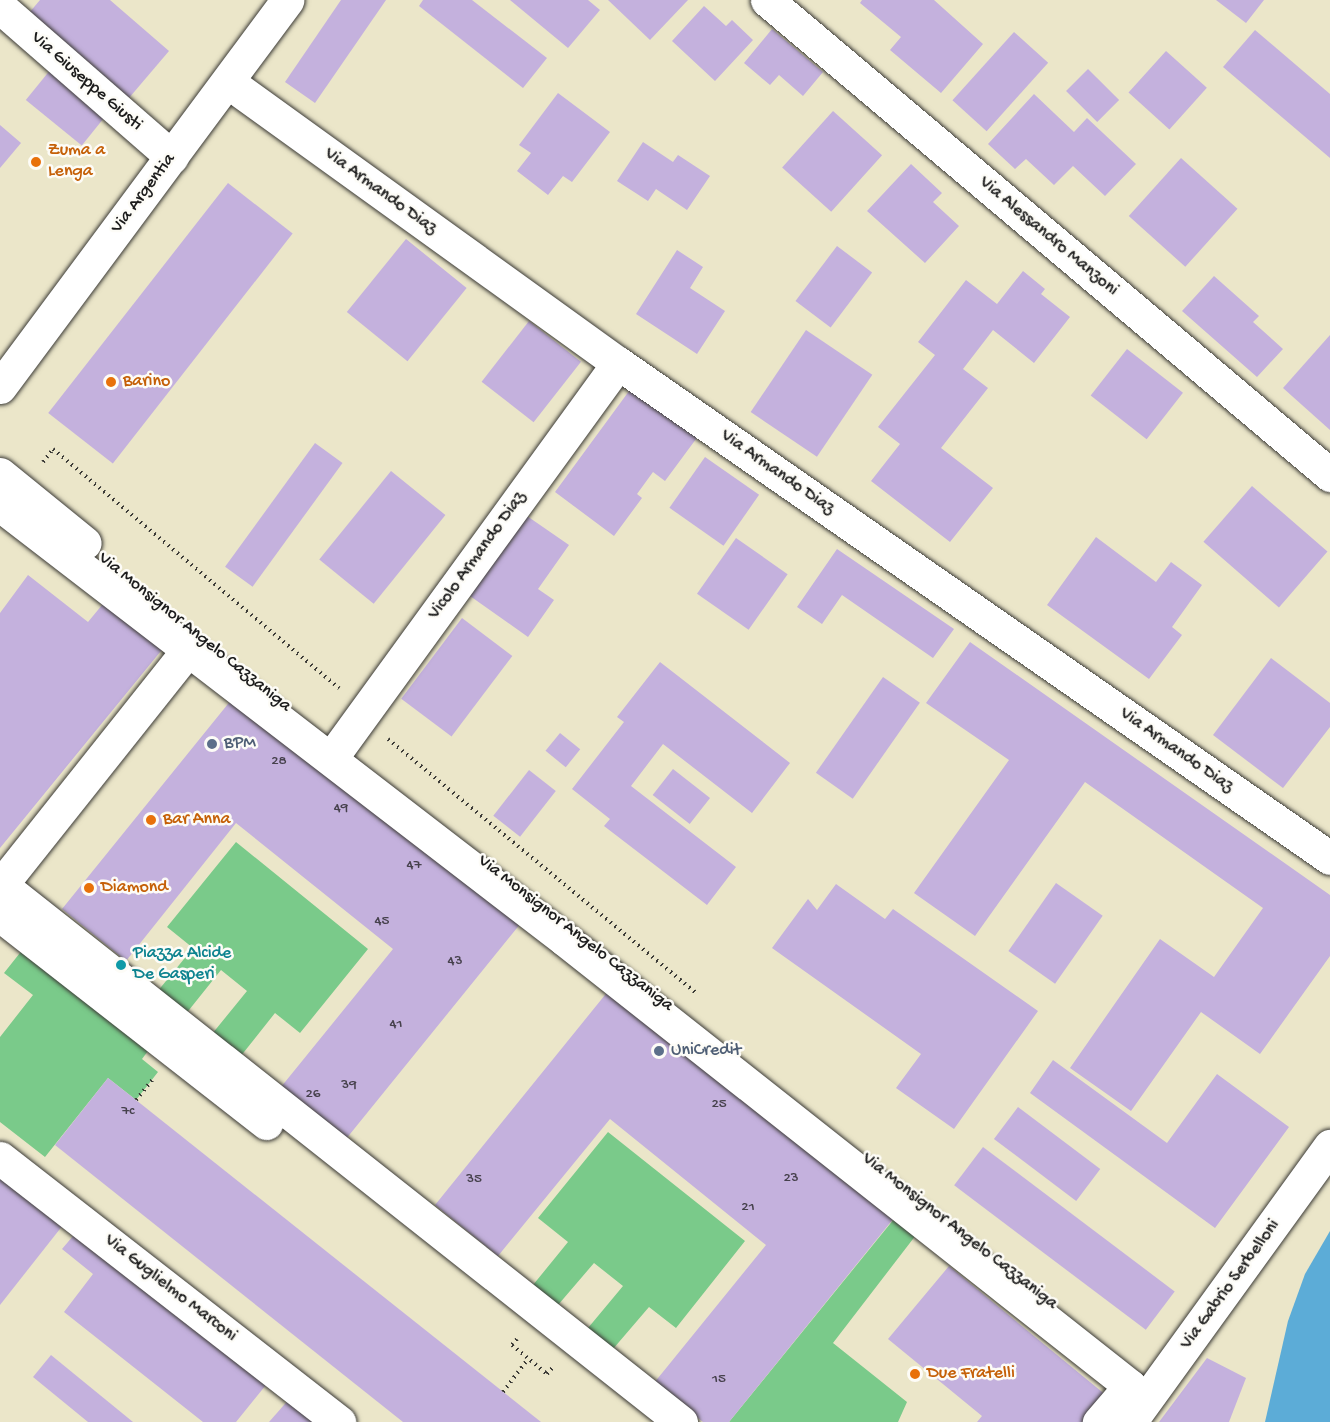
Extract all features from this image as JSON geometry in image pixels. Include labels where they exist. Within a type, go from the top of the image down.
[{"type":"street","name":"Via Argentia","points":[[0,387],[287,0]]},
{"type":"street","name":"Via Alessandro Manzoni","points":[[767,0],[1330,475]]},
{"type":"street","name":"Via Giuseppe Giusti","points":[[0,7],[172,157]]},
{"type":"street","name":"Via Armando Diaz","points":[[228,82],[618,363],[1330,858]]},
{"type":"street","name":"Vicolo Armando Diaz","points":[[337,750],[618,363]]},
{"type":"street","name":"Via Monsignor Angelo Cazzaniga","points":[[0,474],[337,750],[1157,1385]]},
{"type":"street","points":[[1,508],[573,946],[1130,1386],[1099,1422]]},
{"type":"street","points":[[0,894],[188,650]]},
{"type":"street","points":[[0,894],[649,1422]]},
{"type":"street","points":[[0,894],[681,1422]]},
{"type":"street","name":"Via Gabrio Serbelloni","points":[[1130,1422],[1330,1146]]},
{"type":"street","name":"Via Guglielmo Marconi","points":[[0,1158],[339,1422]]},
{"type":"path","points":[[38,467],[53,449],[349,697]]},
{"type":"path","points":[[384,736],[703,998]]},
{"type":"path","points":[[136,1100],[158,1072]]},
{"type":"path","points":[[503,1392],[528,1359]]},
{"type":"green space","points":[[236,842],[368,949],[300,1033],[275,1013],[240,1057],[212,1034],[247,991],[221,970],[185,1015],[157,992],[193,948],[167,927]]},
{"type":"green space","points":[[31,939],[157,1039],[142,1059],[158,1072],[136,1100],[108,1078],[45,1157],[0,1122],[0,1037],[33,995],[4,973]]},
{"type":"green space","points":[[608,1132],[745,1241],[676,1328],[649,1307],[613,1349],[588,1328],[623,1286],[594,1263],[558,1305],[533,1285],[568,1242],[538,1218]]},
{"type":"green space","points":[[894,1219],[916,1235],[833,1343],[907,1402],[898,1422],[729,1422]]},
{"type":"water","points":[[1330,1231],[1330,1422],[1265,1422],[1288,1321],[1305,1274]]},
{"type":"building","points":[[40,0],[110,0],[169,51],[129,98],[29,13]]},
{"type":"building","points":[[341,0],[386,0],[315,103],[285,82]]},
{"type":"building","points":[[423,0],[472,0],[547,58],[523,88],[419,6]]},
{"type":"building","points":[[510,0],[588,0],[600,10],[568,48]]},
{"type":"building","points":[[608,0],[688,0],[650,40]]},
{"type":"building","points":[[862,0],[934,0],[983,44],[941,93],[890,50],[901,37],[860,3]]},
{"type":"building","points":[[1216,0],[1264,0],[1246,23]]},
{"type":"building","points":[[704,6],[726,26],[732,20],[753,40],[715,81],[672,41]]},
{"type":"building","points":[[772,29],[823,72],[803,96],[779,75],[770,85],[744,63]]},
{"type":"building","points":[[1255,30],[1330,94],[1330,158],[1223,67]]},
{"type":"building","points":[[1014,32],[1048,63],[987,131],[952,100]]},
{"type":"building","points":[[1166,51],[1207,88],[1169,129],[1129,93]]},
{"type":"building","points":[[51,69],[107,114],[82,145],[26,100]]},
{"type":"building","points":[[1088,69],[1119,100],[1097,122],[1066,91]]},
{"type":"building","points":[[558,93],[610,132],[572,182],[563,176],[548,195],[517,171],[531,153],[519,145]]},
{"type":"building","points":[[1034,94],[1074,132],[1087,118],[1136,164],[1105,196],[1073,166],[1054,185],[1026,159],[1015,169],[988,144]]},
{"type":"building","points":[[833,111],[882,155],[831,212],[782,167]]},
{"type":"building","points":[[0,125],[21,143],[0,168]]},
{"type":"building","points":[[643,142],[673,162],[678,155],[710,176],[687,210],[656,189],[648,201],[617,181]]},
{"type":"building","points":[[1181,158],[1237,209],[1185,267],[1129,216]]},
{"type":"building","points":[[911,164],[942,193],[933,202],[959,226],[925,263],[867,211]]},
{"type":"building","points":[[228,183],[293,233],[113,464],[48,413]]},
{"type":"building","points":[[406,239],[467,288],[407,361],[347,312]]},
{"type":"building","points":[[837,246],[872,272],[831,328],[795,301]]},
{"type":"building","points":[[677,250],[703,267],[690,288],[725,311],[697,354],[636,314]]},
{"type":"building","points":[[1023,271],[1045,289],[1041,294],[1070,317],[1034,363],[993,330],[963,369],[988,388],[941,448],[993,488],[950,542],[871,481],[900,444],[878,427],[935,355],[918,342],[966,280],[997,304]]},
{"type":"building","points":[[1214,276],[1259,316],[1253,322],[1283,349],[1257,377],[1182,311]]},
{"type":"building","points":[[529,321],[581,362],[534,422],[482,382]]},
{"type":"building","points":[[806,330],[872,375],[817,457],[751,412]]},
{"type":"building","points":[[1330,335],[1330,430],[1283,388]]},
{"type":"building","points":[[1127,349],[1183,393],[1147,439],[1091,395]]},
{"type":"building","points":[[632,387],[699,435],[665,481],[653,472],[637,494],[642,498],[614,536],[555,492]]},
{"type":"building","points":[[315,443],[343,463],[253,587],[225,567]]},
{"type":"building","points":[[705,457],[759,495],[724,546],[669,508]]},
{"type":"building","points":[[391,471],[445,515],[374,604],[319,560]]},
{"type":"building","points":[[1252,486],[1327,552],[1279,607],[1203,542]]},
{"type":"building","points":[[527,516],[569,545],[538,589],[554,600],[528,637],[470,596]]},
{"type":"building","points":[[1096,537],[1156,582],[1171,562],[1202,585],[1172,627],[1182,635],[1149,679],[1047,605]]},
{"type":"building","points":[[736,538],[788,574],[749,630],[697,594]]},
{"type":"building","points":[[837,549],[954,629],[933,658],[842,595],[822,624],[797,607]]},
{"type":"building","points":[[28,575],[88,622],[107,599],[165,646],[0,848],[0,613]]},
{"type":"building","points":[[462,618],[512,656],[452,737],[401,699]]},
{"type":"building","points":[[970,642],[1330,895],[1330,956],[1260,1054],[1201,1012],[1131,1111],[1070,1068],[1160,939],[1214,977],[1263,908],[1085,782],[975,936],[914,893],[1009,760],[926,703]]},
{"type":"building","points":[[1271,658],[1330,703],[1330,727],[1283,788],[1213,735]]},
{"type":"building","points":[[660,662],[790,763],[752,813],[663,744],[631,786],[736,867],[707,905],[604,826],[610,819],[572,789],[624,722],[617,717]]},
{"type":"building","points":[[883,677],[920,703],[853,799],[816,773]]},
{"type":"building","points":[[236,694],[521,923],[346,1139],[281,1087],[393,949],[236,823],[126,961],[62,909]]},
{"type":"building","points":[[560,733],[580,749],[566,767],[546,751]]},
{"type":"building","points":[[673,769],[710,798],[690,824],[653,795]]},
{"type":"building","points":[[529,770],[556,791],[520,837],[493,816]]},
{"type":"building","points":[[1056,883],[1103,916],[1055,984],[1008,951]]},
{"type":"building","points":[[836,884],[885,919],[893,909],[1038,1011],[954,1129],[896,1088],[921,1054],[772,948],[808,899],[817,910]]},
{"type":"building","points":[[609,990],[894,1218],[729,1422],[703,1422],[654,1383],[766,1245],[610,1119],[498,1256],[435,1205]]},
{"type":"building","points":[[1053,1060],[1167,1143],[1217,1074],[1289,1127],[1215,1228],[1030,1093]]},
{"type":"building","points":[[108,1078],[541,1422],[403,1422],[55,1145]]},
{"type":"building","points":[[1018,1107],[1100,1169],[1076,1201],[994,1139]]},
{"type":"building","points":[[983,1147],[1175,1291],[1146,1330],[954,1185]]},
{"type":"building","points":[[0,1174],[67,1220],[0,1305]]},
{"type":"building","points":[[79,1229],[270,1380],[236,1422],[203,1422],[64,1312],[93,1274],[62,1249]]},
{"type":"building","points":[[949,1266],[1107,1396],[1085,1422],[977,1422],[982,1416],[888,1339]]},
{"type":"building","points":[[51,1355],[133,1422],[88,1422],[33,1377]]},
{"type":"building","points":[[1207,1358],[1246,1378],[1229,1422],[1159,1422]]},
{"type":"building","points":[[291,1397],[320,1422],[269,1422]]},
{"type":"place","name":"Zuma a Lenga","points":[[36,162]]},
{"type":"place","name":"Barino","points":[[111,382]]},
{"type":"place","name":"BPM","points":[[212,744]]},
{"type":"place","name":"Bar Anna","points":[[151,820]]},
{"type":"place","name":"Diamond","points":[[89,888]]},
{"type":"place","name":"Piazza Alcide De Gasperi","points":[[121,965]]},
{"type":"place","name":"UniCredit","points":[[659,1051]]},
{"type":"place","name":"Due Fratelli","points":[[915,1374]]}]
